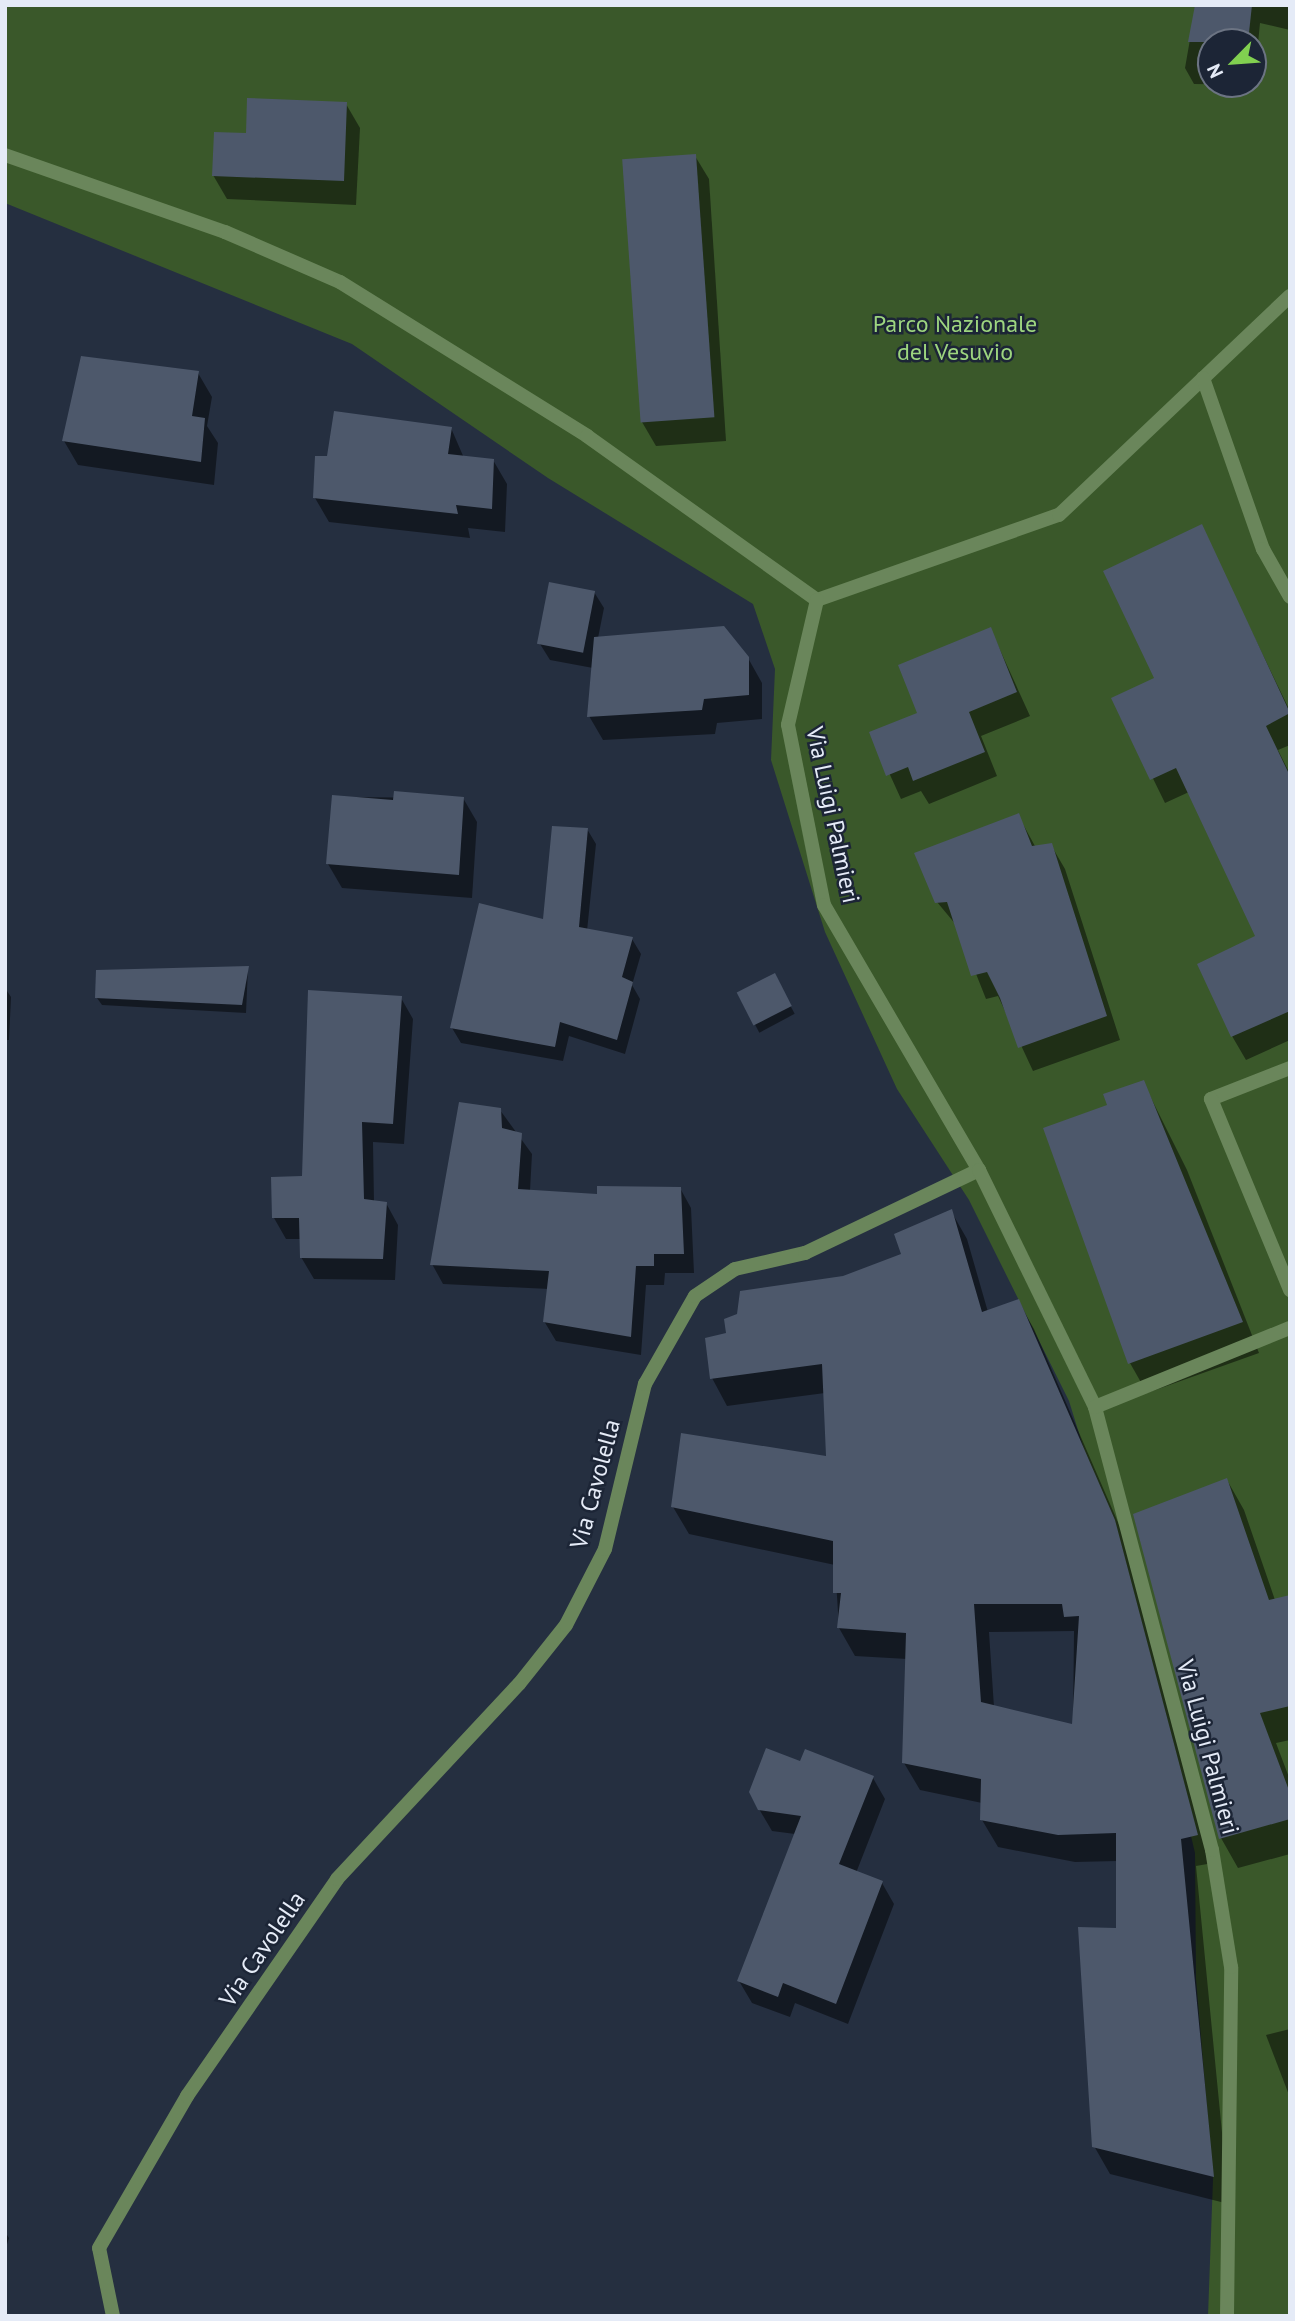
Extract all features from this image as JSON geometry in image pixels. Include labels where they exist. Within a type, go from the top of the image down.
[{"type":"street","points":[[5,155],[225,232],[340,282],[587,436],[817,600],[1059,515],[1290,296]]},
{"type":"street","points":[[1203,378],[1264,550],[1290,597]]},
{"type":"street","name":"Via Luigi Palmieri","points":[[817,600],[788,726],[824,905],[979,1170]]},
{"type":"street","points":[[1290,1068],[1212,1099],[1290,1290]]},
{"type":"street","points":[[979,1170],[1095,1406],[1290,1328]]},
{"type":"street","name":"Via Cavolella","points":[[113,2316],[99,2248],[187,2096],[337,1879],[519,1684],[566,1625],[605,1549],[645,1384],[695,1296],[735,1269],[805,1253],[979,1170]]},
{"type":"street","name":"Via Luigi Palmieri","points":[[1095,1406],[1212,1850],[1231,1967],[1227,2316]]},
{"type":"green space","name":"Parco Nazionale del Vesuvio","points":[[5,5],[1290,5],[1290,2316],[1208,2316],[1213,2179],[1196,1979],[1195,1853],[1151,1666],[1069,1401],[969,1200],[897,1089],[825,932],[771,760],[775,669],[753,604],[548,478],[352,344],[5,203]]},
{"type":"building","points":[[1195,5],[1252,5],[1250,28],[1197,28],[1197,42],[1188,42]]},
{"type":"building","points":[[247,98],[347,102],[344,181],[212,176],[214,132],[246,133]]},
{"type":"building","points":[[696,154],[714,417],[641,423],[622,159]]},
{"type":"building","points":[[81,356],[199,371],[192,416],[205,418],[201,462],[62,441]]},
{"type":"building","points":[[334,411],[452,427],[448,454],[494,459],[492,509],[456,505],[458,514],[313,498],[315,456],[327,456]]},
{"type":"building","points":[[1202,524],[1290,713],[1266,726],[1290,776],[1290,1011],[1231,1037],[1197,964],[1255,936],[1176,768],[1150,780],[1111,698],[1154,678],[1103,571]]},
{"type":"building","points":[[549,582],[595,591],[583,653],[537,644]]},
{"type":"building","points":[[724,626],[749,657],[749,695],[704,699],[702,710],[587,717],[594,637]]},
{"type":"building","points":[[991,627],[1017,692],[969,712],[985,752],[913,781],[908,767],[886,776],[869,732],[917,713],[898,665]]},
{"type":"building","points":[[394,791],[464,797],[459,875],[326,864],[332,795],[393,800]]},
{"type":"building","points":[[1019,813],[1032,846],[1052,843],[1107,1016],[1018,1048],[1000,998],[987,972],[971,976],[947,902],[935,903],[914,853]]},
{"type":"building","points":[[552,826],[588,828],[579,927],[633,937],[622,977],[633,982],[617,1040],[560,1022],[555,1047],[450,1028],[479,903],[543,919]]},
{"type":"building","points":[[249,966],[242,1005],[95,998],[96,970]]},
{"type":"building","points":[[775,973],[792,1006],[753,1025],[737,993]]},
{"type":"building","points":[[308,990],[402,996],[393,1124],[362,1122],[364,1199],[387,1202],[383,1259],[300,1258],[299,1218],[272,1218],[271,1177],[302,1176]]},
{"type":"building","points":[[1144,1080],[1243,1322],[1128,1364],[1043,1128],[1107,1105],[1103,1094]]},
{"type":"building","points":[[459,1102],[501,1108],[502,1128],[522,1133],[518,1189],[597,1194],[597,1186],[681,1187],[684,1254],[654,1254],[654,1266],[636,1266],[631,1337],[543,1322],[549,1271],[430,1265]]},
{"type":"building","points":[[952,1209],[982,1312],[1019,1299],[1115,1520],[1198,1835],[1181,1839],[1214,2177],[1092,2147],[1078,1927],[1116,1928],[1116,1833],[1058,1835],[980,1820],[981,1779],[902,1763],[906,1633],[837,1628],[841,1593],[833,1593],[833,1541],[671,1507],[681,1433],[826,1456],[822,1364],[710,1379],[705,1338],[726,1333],[724,1319],[737,1314],[740,1291],[843,1276],[901,1254],[894,1234]],"holes":[[[974,1604],[1062,1604],[1064,1617],[1079,1616],[1072,1724],[981,1702]]]},
{"type":"building","points":[[1227,1478],[1269,1600],[1290,1595],[1290,1706],[1260,1713],[1290,1793],[1290,1819],[1219,1839],[1133,1514]]},
{"type":"building","points":[[766,1748],[800,1761],[805,1749],[874,1776],[839,1864],[883,1881],[836,2004],[783,1983],[778,1997],[737,1981],[801,1816],[758,1810],[749,1792]]}]
